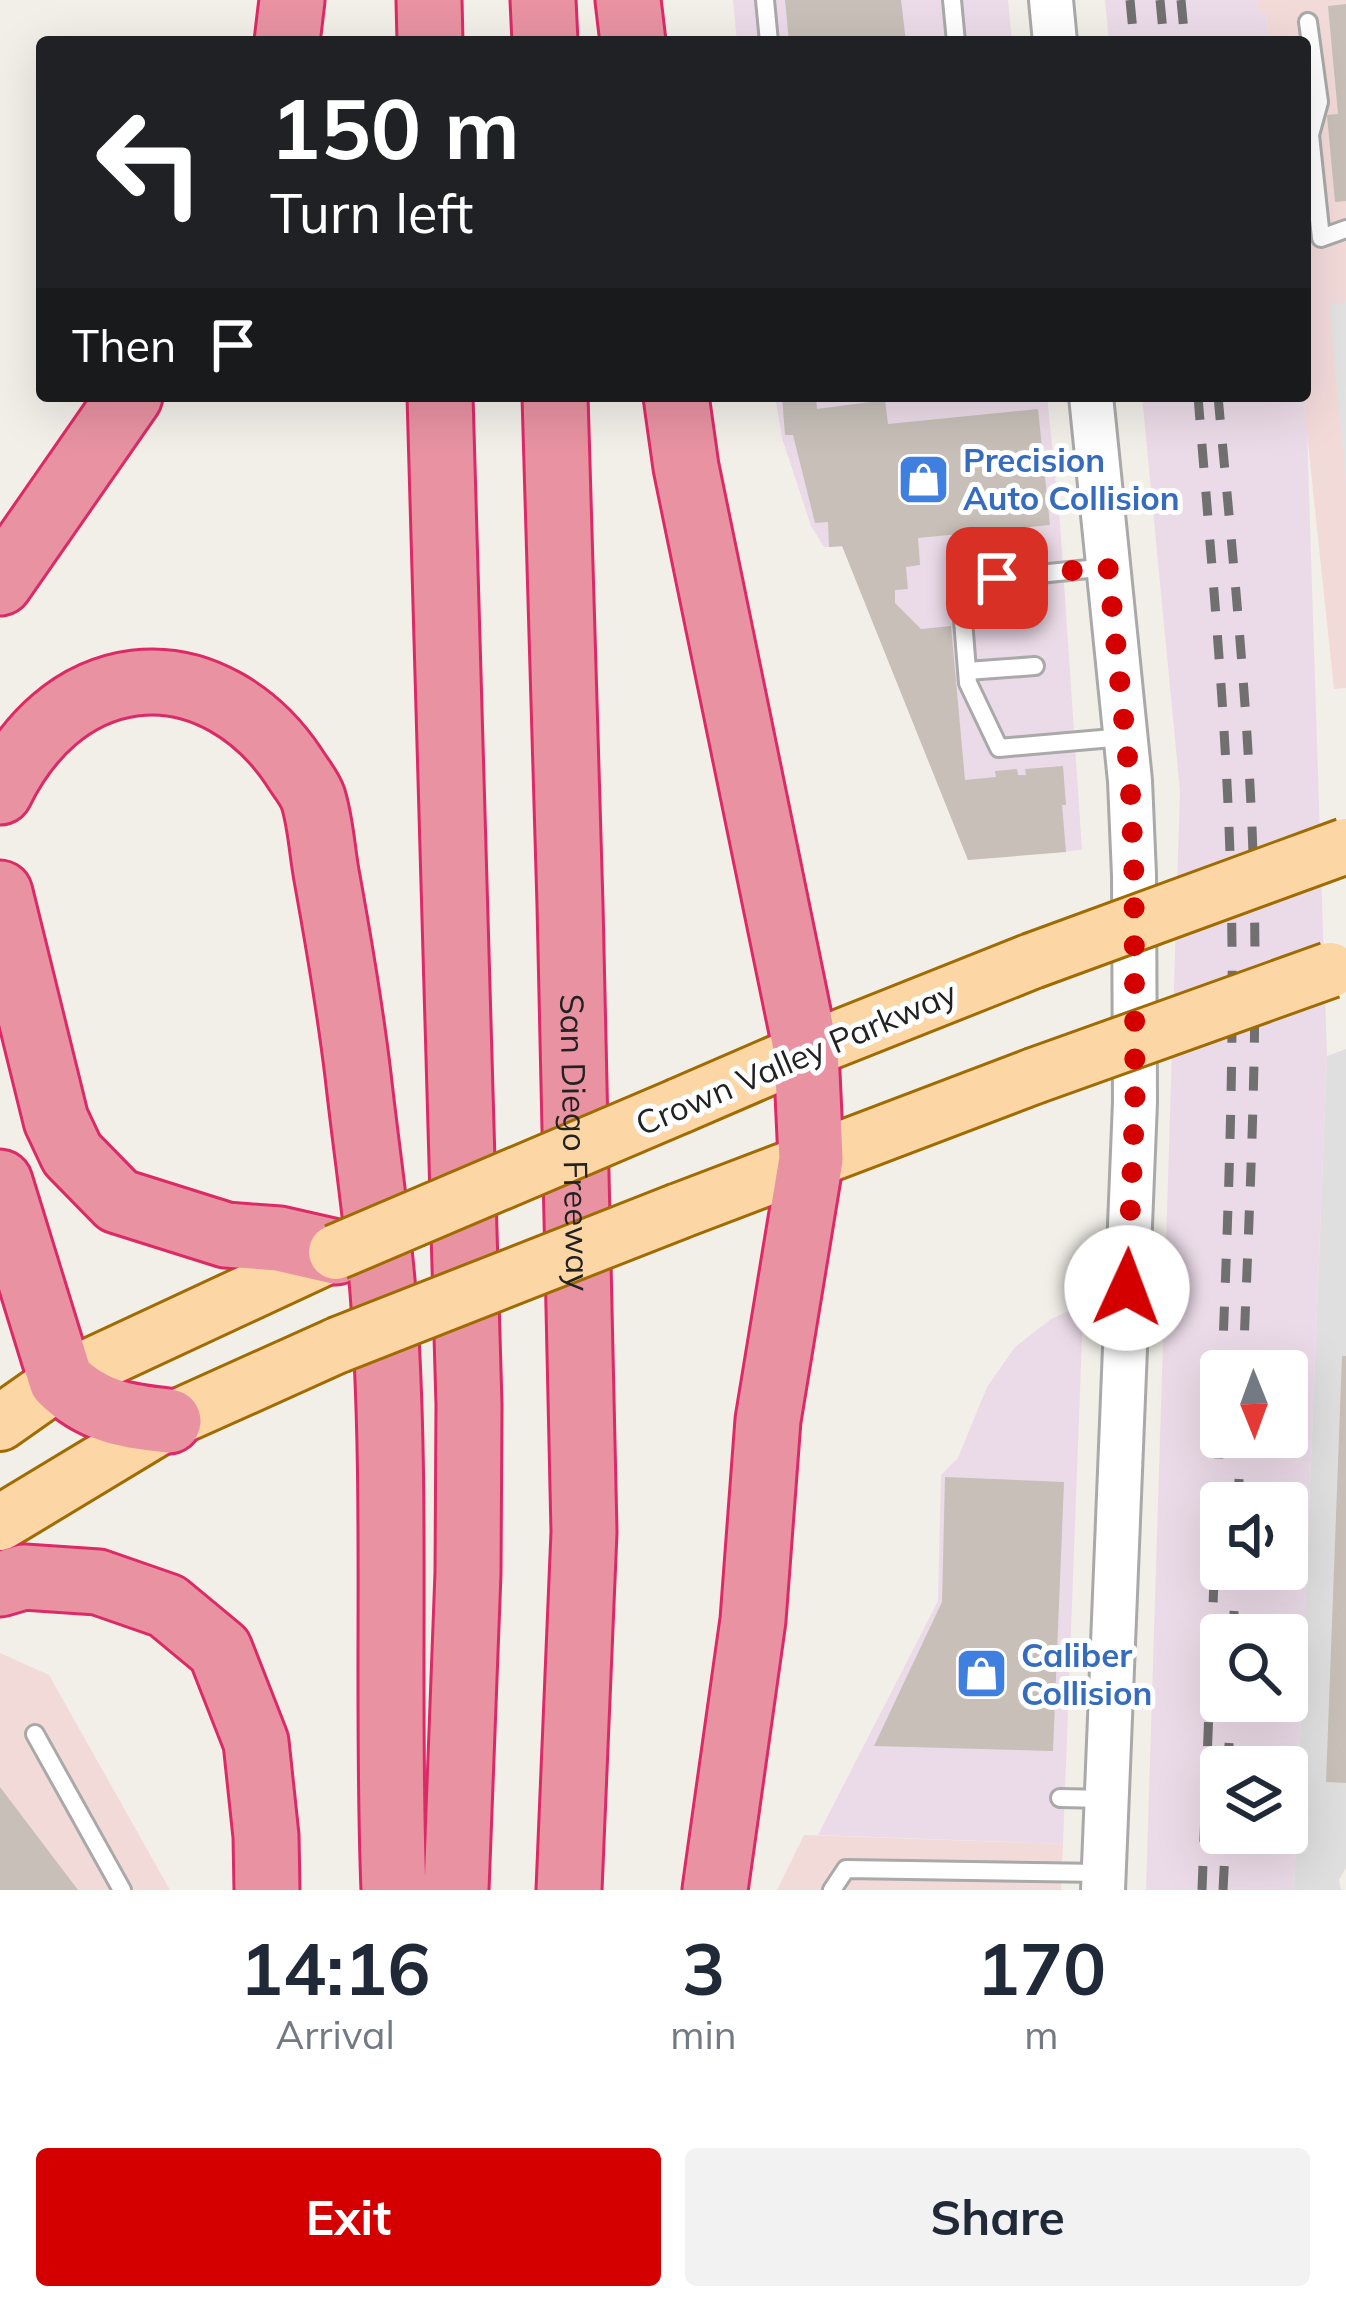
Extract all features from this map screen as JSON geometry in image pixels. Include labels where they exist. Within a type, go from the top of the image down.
[{"type":"highway","points":[[288,36],[292,0]]},
{"type":"highway","points":[[429,0],[430,36]]},
{"type":"highway","points":[[543,0],[544,36]]},
{"type":"highway","points":[[628,0],[632,36]]},
{"type":"highway","points":[[0,583],[126,402]]},
{"type":"highway","points":[[440,402],[469,1405],[456,1890]]},
{"type":"highway","name":"San Diego Freeway","points":[[555,402],[584,1532],[569,1890]]},
{"type":"highway","points":[[677,402],[686,467],[806,1051],[811,1159],[768,1420],[753,1620],[715,1890]]},
{"type":"highway","points":[[0,791],[46,725],[95,691],[139,682],[191,686],[234,707],[255,721],[312,795],[349,998],[383,1291],[394,1890]]},
{"type":"highway","points":[[0,892],[56,1120],[72,1154],[118,1201],[226,1234],[279,1239],[336,1252]]},
{"type":"highway","points":[[0,1182],[61,1380],[78,1397],[102,1409],[129,1418],[170,1421]]},
{"type":"highway","points":[[0,1584],[24,1577],[98,1582],[166,1606],[220,1650],[256,1742],[267,1890]]},
{"type":"main road","name":"Crown Valley Parkway","points":[[0,1424],[61,1380],[336,1252],[806,1051],[1346,846]]},
{"type":"main road","points":[[0,1523],[170,1421],[338,1345],[811,1159],[1338,968]]},
{"type":"street","points":[[1051,0],[1054,36]]},
{"type":"street","points":[[1092,402],[1134,875],[1135,1102],[1103,1882]]},
{"type":"lane","points":[[764,0],[768,36]]},
{"type":"lane","points":[[952,0],[955,36]]},
{"type":"lane","points":[[1308,22],[1310,36]]},
{"type":"lane","points":[[1311,44],[1319,102],[1311,130]]},
{"type":"lane","points":[[1311,143],[1321,238],[1346,229]]},
{"type":"lane","points":[[1108,567],[960,582],[968,682],[999,748],[1125,737]]},
{"type":"lane","points":[[967,670],[1034,666]]},
{"type":"lane","points":[[34,1734],[122,1890]]},
{"type":"lane","points":[[1060,1798],[1107,1799]]},
{"type":"lane","points":[[832,1890],[846,1869],[1103,1882]]},
{"type":"shaded area","points":[[733,0],[1008,0],[1011,36],[736,36]]},
{"type":"shaded area","points":[[1105,0],[1257,0],[1258,13],[1266,12],[1268,36],[1108,36]]},
{"type":"shaded area","points":[[1257,0],[1346,0],[1346,688],[1334,689],[1304,402],[1311,402],[1311,36],[1268,36],[1266,13],[1258,13]]},
{"type":"shaded area","points":[[1346,302],[1346,486],[1329,304]]},
{"type":"shaded area","points":[[776,402],[1048,402],[1082,850],[968,860],[843,547],[824,547],[811,526],[782,438]]},
{"type":"shaded area","points":[[1143,402],[1304,402],[1307,429],[1327,1056],[1308,1536],[1308,1482],[1200,1482],[1200,1590],[1306,1590],[1305,1614],[1200,1614],[1200,1722],[1301,1722],[1300,1746],[1200,1746],[1200,1854],[1295,1854],[1294,1890],[1146,1890],[1180,791]]},
{"type":"shaded area","points":[[1346,1049],[1346,1868],[1339,1880],[1341,1890],[1294,1890],[1295,1854],[1308,1854],[1308,1746],[1300,1746],[1301,1722],[1308,1722],[1305,1614],[1327,1056]]},
{"type":"shaded area","points":[[1069,1311],[1083,1311],[1063,1844],[818,1835],[938,1601],[941,1475],[958,1458],[987,1387],[1015,1347]]},
{"type":"shaded area","points":[[0,1653],[49,1675],[170,1890],[0,1890]]},
{"type":"shaded area","points":[[804,1835],[1063,1844],[1061,1890],[777,1890]]},
{"type":"building","points":[[785,0],[901,0],[905,36],[788,36]]},
{"type":"building","points":[[1346,4],[1346,201],[1335,202],[1327,115],[1338,114],[1328,6]]},
{"type":"building","points":[[782,402],[816,402],[817,409],[885,402],[888,424],[1038,409],[1050,525],[918,538],[920,565],[906,567],[908,589],[895,590],[895,603],[921,629],[951,626],[965,780],[996,777],[995,771],[1017,769],[1018,775],[1026,775],[1025,769],[1063,766],[1066,852],[968,860],[842,546],[829,547],[828,522],[815,523],[793,435],[785,435]]},
{"type":"building","points":[[1342,1356],[1346,1356],[1346,1783],[1326,1782]]},
{"type":"building","name":"Caliber Collision","points":[[945,1477],[1064,1482],[1053,1751],[874,1746],[942,1602]]},
{"type":"building","points":[[0,1787],[78,1890],[0,1890]]},
{"type":"railway","points":[[1130,0],[1133,36]]},
{"type":"railway","points":[[1160,0],[1163,36]]},
{"type":"railway","points":[[1181,0],[1184,36]]},
{"type":"railway","points":[[1198,402],[1231,888],[1223,1350]]},
{"type":"railway","points":[[1219,402],[1245,703],[1254,887],[1254,1069],[1244,1350]]},
{"type":"railway","points":[[1202,1890],[1219,1458]]},
{"type":"railway","points":[[1239,1482],[1240,1458]]},
{"type":"railway","points":[[1234,1614],[1235,1590]]},
{"type":"railway","points":[[1229,1746],[1230,1722]]},
{"type":"railway","points":[[1223,1890],[1225,1854]]},
{"type":"place","name":"Precision Auto Collision","points":[[924,479]]},
{"type":"place","name":"Caliber Collision","points":[[982,1674]]},
{"type":"route","points":[[997,578],[1108,567],[1130,781],[1134,875],[1135,1102],[1127,1288]]}]
